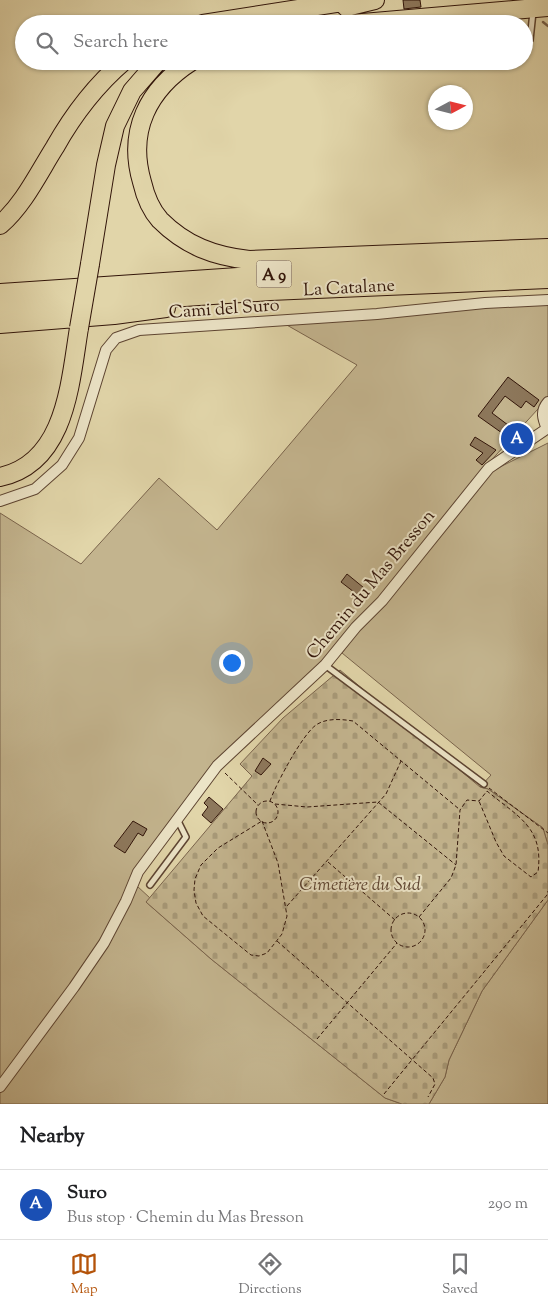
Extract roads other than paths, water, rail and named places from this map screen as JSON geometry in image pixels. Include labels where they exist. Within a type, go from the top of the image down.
[{"type":"highway","points":[[260,15],[356,0]]},
{"type":"highway","points":[[312,15],[374,0]]},
{"type":"highway","points":[[444,15],[541,7]]},
{"type":"highway","points":[[0,225],[29,190],[55,146],[85,102],[114,70]]},
{"type":"highway","points":[[0,477],[10,475],[26,467],[43,452],[54,436],[62,416],[70,384],[106,165],[115,126],[132,90],[150,70]]},
{"type":"highway","points":[[177,70],[150,100],[140,125],[136,145],[139,171],[146,195],[159,218],[176,234],[194,246],[224,257],[249,260],[548,248]]},
{"type":"highway","name":"La Catalane","points":[[0,293],[301,272],[548,262]]},
{"type":"highway","name":"La Catalane","points":[[0,310],[270,291],[548,279]]},
{"type":"highway","points":[[0,324],[242,302],[270,291]]},
{"type":"street","name":"Cami del Suro","points":[[0,501],[35,489],[62,465],[79,438],[106,350],[116,338],[139,330],[377,314],[485,303],[548,300]]},
{"type":"street","points":[[548,402],[544,406],[542,417],[548,428]]},
{"type":"street","name":"Chemin du Mas Bresson","points":[[0,1087],[104,943],[126,901],[138,872],[217,766],[325,665],[356,627],[382,601],[489,468],[548,428]]},
{"type":"lane","points":[[533,24],[541,7]]},
{"type":"lane","points":[[325,665],[484,784]]},
{"type":"lane","points":[[150,885],[186,837],[176,819]]},
{"type":"waterway","points":[[543,22],[548,26]]},
{"type":"place","name":"Suro","points":[[517,439]]},
{"type":"park label","name":"Cimetière du Sud","points":[[360,884]]}]
